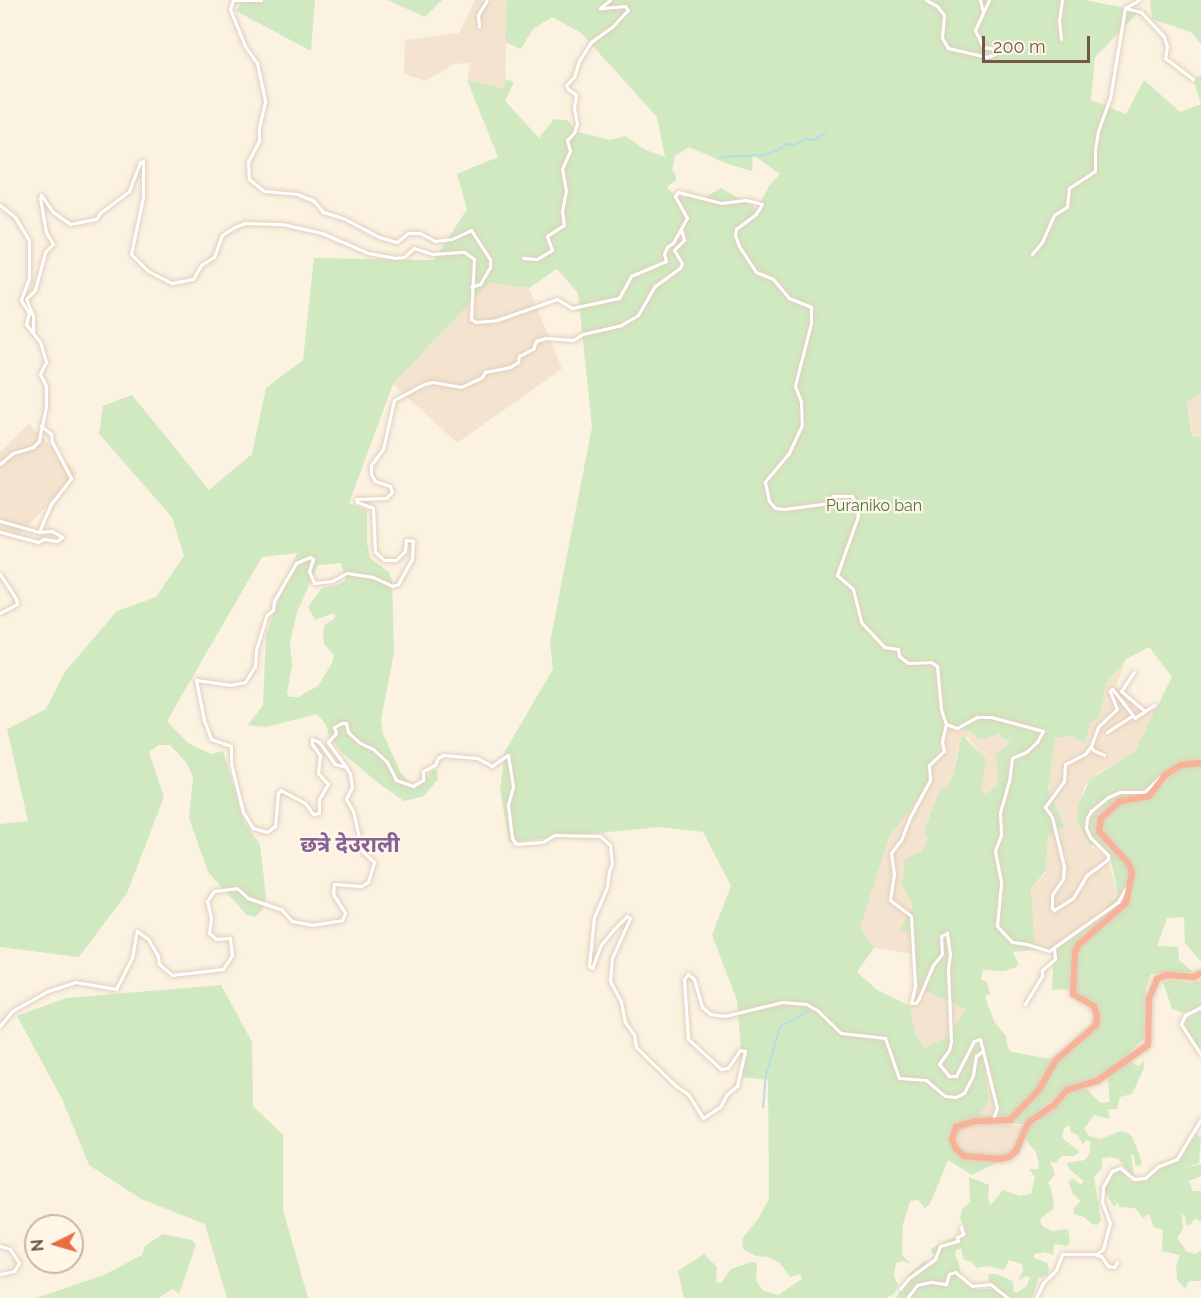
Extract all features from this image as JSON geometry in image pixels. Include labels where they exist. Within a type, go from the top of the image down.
[{"type":"highway","points":[[1201,763],[1187,763],[1165,775],[1153,793],[1144,799],[1120,801],[1099,822],[1104,838],[1131,866],[1131,881],[1126,903],[1078,945],[1075,952],[1073,994],[1094,1006],[1097,1016],[1096,1025],[1056,1060],[1050,1067],[1041,1087],[1028,1099],[1017,1115],[1005,1122],[992,1120],[967,1122],[957,1127],[952,1139],[956,1149],[964,1156],[999,1159],[1009,1157],[1016,1151],[1028,1123],[1054,1105],[1067,1090],[1097,1081],[1149,1045],[1149,999],[1157,979],[1166,975],[1194,977],[1201,973]]},
{"type":"street","points":[[261,0],[232,0],[230,9],[246,46],[257,63],[265,102],[259,129],[259,141],[248,162],[249,179],[264,191],[297,194],[314,201],[323,212],[397,242],[408,233],[420,233],[435,241],[452,239],[471,230],[490,259],[490,267],[480,284],[471,287]]},
{"type":"street","points":[[479,26],[478,15],[487,0]]},
{"type":"street","points":[[523,258],[537,259],[552,250],[547,236],[564,225],[562,211],[566,191],[562,169],[570,151],[567,141],[574,133],[577,123],[574,109],[576,95],[566,85],[574,77],[579,61],[591,42],[612,27],[628,10],[625,6],[600,8],[610,0]]},
{"type":"street","points":[[926,0],[937,6],[944,15],[942,38],[948,48],[987,57],[997,52],[996,48],[983,47],[978,41],[975,30],[989,0]]},
{"type":"street","points":[[980,0],[982,12]]},
{"type":"street","points":[[1061,39],[1059,21],[1062,0]]},
{"type":"street","points":[[1125,8],[1139,0]]},
{"type":"street","points":[[1125,8],[1141,12],[1164,37],[1167,47],[1165,58],[1192,79]]},
{"type":"street","points":[[1032,254],[1042,242],[1054,215],[1067,207],[1069,188],[1095,171],[1098,131],[1110,98],[1125,8]]},
{"type":"street","points":[[33,332],[33,316],[27,299],[35,290],[45,252],[53,244],[46,232],[39,198],[41,195],[53,212],[70,224],[96,219],[100,213],[129,191],[140,162],[143,161],[142,197],[131,254],[148,271],[171,282],[194,279],[201,265],[214,256],[222,235],[245,223],[282,224],[312,231],[368,253],[395,258],[404,257],[414,248],[433,254],[464,252],[474,259],[471,319],[476,322],[498,320],[514,312],[556,298],[572,308],[618,298],[631,276],[666,261],[665,250],[687,218],[675,196],[678,192],[721,203],[746,200],[762,204],[756,214],[736,229],[735,234],[739,246],[756,272],[773,279],[789,298],[811,307],[811,323],[795,386],[801,402],[802,425],[789,453],[765,482],[769,501],[775,508],[784,509],[830,503],[833,496],[852,496],[858,516],[837,576],[853,589],[861,622],[884,647],[898,650],[899,656],[908,663],[931,662],[937,666],[941,709],[946,724],[942,741],[944,751],[929,765],[930,780],[910,817],[901,840],[891,853],[894,874],[890,900],[911,916],[915,986],[911,1003],[916,1003],[933,965],[942,954],[942,934],[947,935],[950,954],[948,969],[951,1042],[939,1065],[952,1078],[959,1072],[974,1041],[980,1040],[997,1108],[992,1120]]},
{"type":"street","points":[[0,205],[15,217],[29,240],[29,278],[21,300],[29,313],[26,324],[40,342],[46,362],[40,374],[46,386],[46,407],[39,441],[33,447],[13,453],[0,464]]},
{"type":"street","points":[[346,767],[335,764],[319,742],[312,739],[312,744],[320,754],[318,772],[328,784],[319,799],[319,813],[315,815],[305,803],[285,790],[278,791],[275,826],[267,832],[253,828],[243,812],[231,764],[231,746],[211,739],[204,720],[196,680],[230,685],[245,682],[255,666],[256,650],[267,615],[273,610],[274,601],[296,563],[310,557],[313,559],[309,571],[314,583],[332,580],[347,573],[373,577],[392,586],[398,584],[412,559],[413,541],[406,540],[405,551],[396,560],[384,560],[375,552],[373,508],[356,499],[386,498],[392,492],[390,486],[375,481],[371,474],[371,465],[383,449],[394,400],[424,384],[433,382],[461,387],[482,377],[485,372],[510,367],[518,362],[519,356],[533,349],[536,341],[545,338],[573,340],[583,334],[627,321],[641,313],[655,286],[682,263],[674,250],[684,240],[681,229]]},
{"type":"street","points":[[39,532],[51,504],[71,478],[52,441],[51,434],[41,426]]},
{"type":"street","points":[[0,521],[39,532],[52,531],[62,537],[57,541],[44,539],[38,542],[0,532]]},
{"type":"street","points":[[0,574],[17,604],[0,613]]},
{"type":"street","points":[[1134,672],[1121,691],[1144,710]]},
{"type":"street","points":[[1132,716],[1112,689],[1111,694],[1118,705],[1117,709],[1098,727],[1091,746],[1085,754],[1065,764],[1064,781],[1045,807],[1052,817],[1064,867],[1063,879],[1050,902],[1054,910],[1073,898],[1087,876],[1108,859],[1108,855],[1090,837],[1086,828],[1087,818],[1091,811],[1108,796],[1120,792],[1144,792],[1165,775]]},
{"type":"street","points":[[1107,732],[1132,716],[1135,718],[1154,705]]},
{"type":"street","points":[[946,724],[957,728],[977,717],[991,717],[1043,731],[1037,742],[1012,758],[1000,813],[1001,835],[995,851],[1001,883],[997,926],[1012,942],[1049,951],[1118,902],[1131,881]]},
{"type":"street","points":[[0,1026],[12,1011],[48,991],[75,982],[116,989],[132,958],[137,931],[148,939],[159,964],[171,975],[223,969],[231,961],[232,955],[230,938],[216,939],[209,933],[211,918],[207,902],[214,891],[237,888],[248,898],[282,910],[292,921],[312,926],[342,920],[345,913],[333,894],[334,884],[361,886],[368,882],[374,862],[364,855],[353,811],[347,802],[352,780],[346,767],[328,742],[336,733],[334,727],[346,723],[348,732],[387,762],[396,780],[412,786],[423,780],[423,771],[435,765],[438,758],[443,755],[477,758],[492,766],[508,755],[513,787],[508,805],[512,838],[516,844],[543,843],[554,835],[600,836],[610,845],[612,864],[607,887],[594,917],[589,966],[592,968],[601,945],[614,929],[627,916],[630,918],[612,958],[610,981],[621,1002],[625,1022],[634,1035],[636,1047],[676,1086],[688,1094],[703,1118],[720,1107],[727,1094],[737,1086],[746,1051],[740,1050],[728,1068],[721,1069],[688,1039],[684,979],[688,974],[694,979],[702,1007],[710,1014],[725,1016],[782,1002],[806,1004],[817,1010],[842,1033],[885,1038],[899,1078],[926,1080],[945,1096],[956,1097],[964,1093],[973,1075],[976,1056],[983,1051]]},
{"type":"street","points":[[1091,746],[1093,750],[1104,755]]},
{"type":"street","points":[[1025,1004],[1042,976],[1042,970],[1055,959],[1054,948]]},
{"type":"street","points":[[1201,1007],[1185,1015],[1181,1024],[1201,1055]]},
{"type":"street","points":[[1094,1254],[1100,1252],[1105,1246],[1110,1223],[1102,1202],[1103,1187],[1108,1175],[1120,1168],[1134,1179],[1143,1179],[1159,1166],[1175,1160],[1193,1136],[1201,1119]]},
{"type":"street","points":[[900,1289],[925,1264],[935,1259],[940,1246],[958,1241],[957,1237],[963,1234],[961,1227]]},
{"type":"street","points":[[0,1245],[10,1249],[18,1258],[19,1263],[14,1271],[0,1274]]},
{"type":"street","points":[[1036,1298],[1043,1283],[1056,1269],[1062,1254],[1094,1254],[1101,1256],[1108,1266],[1114,1267],[1117,1262]]},
{"type":"street","points":[[907,1298],[917,1285],[932,1282],[946,1284],[949,1274],[955,1272],[972,1286],[990,1284],[1008,1298]]},
{"type":"shaded area","points":[[475,0],[507,0],[505,88],[467,80],[470,63],[454,64],[426,81],[404,74],[405,40],[459,33]]},
{"type":"shaded area","points":[[489,283],[529,288],[562,369],[457,443],[393,384]]},
{"type":"shaded area","points":[[1201,393],[1201,437],[1193,436],[1187,402]]},
{"type":"shaded area","points":[[29,424],[77,473],[18,537],[0,532],[0,452]]},
{"type":"shaded area","points":[[1126,659],[1116,687],[1141,707],[1158,707],[1135,751],[1099,773],[1084,787],[1077,820],[1090,846],[1108,859],[1118,895],[1095,919],[1049,951],[1035,950],[1031,888],[1046,873],[1048,836],[1065,827],[1048,789],[1055,737],[1071,736],[1085,744],[1090,723],[1099,718],[1106,684]]},
{"type":"shaded area","points":[[946,724],[968,730],[980,740],[1000,732],[1012,740],[998,787],[995,785],[986,794],[981,788],[978,750],[967,737],[958,749],[953,776],[948,787],[940,788],[926,826],[929,837],[902,885],[913,906],[913,954],[874,948],[860,928],[889,838],[930,780]]},
{"type":"shaded area","points":[[915,986],[965,1009],[949,1036],[923,1048],[915,1033],[910,1006]]},
{"type":"shaded area","points":[[984,1072],[989,1073],[998,1107],[996,1124],[1025,1126],[1021,1149],[1012,1157],[971,1155],[958,1149],[955,1141],[961,1126],[995,1123],[981,1113],[989,1101]]},
{"type":"green space","points":[[243,0],[315,0],[311,51],[236,11]]},
{"type":"green space","points":[[387,0],[442,0],[425,17]]},
{"type":"green space","name":"Puraniko ban","points":[[507,0],[1085,0],[1140,11],[1095,57],[1091,100],[1126,114],[1144,80],[1180,112],[1201,104],[1201,393],[1187,402],[1192,436],[1201,437],[1201,962],[1185,943],[1184,917],[1167,918],[1157,946],[1178,947],[1179,960],[1193,972],[1151,974],[1146,988],[1144,1038],[1124,1059],[1139,1066],[1144,1061],[1144,1068],[1132,1094],[1120,1097],[1117,1109],[1108,1109],[1110,1119],[1094,1115],[1084,1129],[1089,1136],[1101,1139],[1120,1131],[1128,1133],[1132,1136],[1142,1162],[1140,1166],[1135,1165],[1134,1155],[1131,1154],[1134,1178],[1118,1159],[1109,1157],[1102,1159],[1102,1168],[1094,1177],[1101,1221],[1097,1225],[1092,1224],[1084,1217],[1074,1214],[1073,1209],[1081,1201],[1073,1194],[1068,1182],[1073,1179],[1081,1185],[1084,1181],[1070,1170],[1067,1163],[1085,1160],[1090,1153],[1090,1142],[1088,1140],[1082,1144],[1078,1135],[1071,1132],[1069,1125],[1064,1128],[1062,1138],[1080,1152],[1074,1156],[1062,1156],[1055,1163],[1050,1161],[1055,1174],[1048,1183],[1054,1206],[1040,1219],[1042,1226],[1052,1231],[1068,1229],[1070,1242],[1067,1246],[1054,1244],[1053,1255],[1045,1252],[1034,1254],[1034,1258],[1047,1263],[1049,1270],[1048,1275],[1039,1278],[1032,1298],[1010,1298],[988,1281],[989,1274],[996,1274],[1013,1281],[1014,1292],[1018,1292],[1027,1286],[1030,1277],[1026,1276],[1018,1281],[1023,1271],[1022,1264],[1009,1260],[1004,1270],[987,1266],[977,1268],[972,1262],[964,1260],[961,1249],[956,1250],[955,1255],[959,1263],[961,1279],[976,1289],[994,1289],[1005,1298],[896,1298],[908,1275],[924,1261],[938,1260],[931,1251],[932,1248],[953,1238],[965,1238],[965,1228],[960,1218],[962,1209],[970,1202],[969,1177],[989,1185],[988,1200],[991,1205],[1003,1190],[1020,1196],[1031,1194],[1035,1177],[1029,1169],[1038,1169],[1039,1165],[1036,1152],[1027,1141],[1026,1132],[1031,1124],[1039,1122],[1039,1118],[1052,1111],[1073,1090],[1087,1089],[1100,1103],[1110,1102],[1107,1072],[1059,1095],[1022,1124],[996,1123],[998,1107],[989,1073],[985,1072],[989,1101],[981,1113],[995,1123],[972,1123],[961,1126],[955,1141],[956,1147],[961,1151],[1007,1158],[972,1175],[948,1160],[930,1204],[925,1208],[918,1200],[910,1201],[903,1224],[902,1255],[911,1264],[903,1261],[896,1263],[894,1276],[898,1285],[894,1294],[886,1298],[684,1298],[678,1271],[704,1254],[717,1267],[716,1282],[721,1283],[731,1269],[751,1262],[757,1263],[756,1280],[762,1290],[778,1295],[802,1279],[800,1274],[790,1277],[780,1263],[768,1257],[756,1256],[743,1249],[742,1239],[758,1219],[769,1199],[768,1080],[743,1077],[737,1000],[712,935],[731,886],[703,832],[659,827],[509,842],[500,789],[505,751],[553,669],[550,642],[592,427],[578,293],[557,269],[529,288],[489,283],[393,384],[349,503],[367,510],[367,543],[370,558],[389,572],[392,581],[394,652],[381,720],[383,734],[401,773],[415,789],[433,770],[437,770],[438,779],[424,796],[404,801],[342,753],[317,714],[266,727],[248,725],[263,705],[266,634],[297,553],[262,557],[167,721],[188,743],[211,754],[223,751],[244,822],[260,844],[266,896],[263,909],[255,917],[247,915],[208,872],[189,818],[193,777],[186,762],[170,745],[159,745],[149,752],[164,797],[127,893],[79,957],[0,947],[0,824],[28,821],[7,729],[46,709],[64,673],[117,611],[156,597],[184,556],[172,517],[99,434],[103,406],[132,395],[209,490],[252,454],[266,388],[303,360],[314,258],[434,260],[467,209],[457,174],[498,157],[467,80],[504,88],[505,79],[514,82],[505,101],[539,138],[554,119],[567,120],[578,132],[610,140],[625,136],[646,150],[665,157],[657,117],[581,33],[552,17],[533,29],[521,49],[505,42]],"holes":[[[689,147],[728,164],[752,171],[753,155],[780,174],[769,186],[757,209],[721,188],[704,198],[675,196],[667,187],[676,180],[672,170],[675,156]],[[341,563],[346,580],[338,585],[322,588],[308,607],[315,620],[334,613],[335,618],[325,625],[323,631],[324,644],[334,655],[332,663],[318,686],[298,697],[290,697],[287,694],[292,665],[290,642],[297,612],[318,565]],[[1149,647],[1172,677],[1135,751],[1090,780],[1078,805],[1077,821],[1090,846],[1096,842],[1110,855],[1118,895],[1095,919],[1054,948],[1052,990],[1072,989],[1097,1011],[1094,1029],[1056,1060],[1012,1052],[1008,1048],[1006,1036],[995,1023],[988,1006],[985,996],[990,994],[987,981],[981,980],[983,970],[1004,971],[1014,968],[1019,965],[1013,952],[1035,950],[1031,888],[1046,871],[1048,836],[1065,827],[1048,789],[1055,738],[1071,736],[1085,744],[1090,723],[1099,718],[1106,684],[1126,659]],[[946,724],[968,730],[980,740],[1000,733],[1002,738],[1011,741],[996,755],[998,786],[996,785],[986,794],[981,788],[986,759],[962,735],[953,776],[948,787],[940,788],[926,826],[925,834],[929,837],[921,851],[905,859],[902,885],[913,906],[900,930],[911,934],[915,986],[965,1009],[949,1036],[924,1048],[915,1033],[910,1006],[877,990],[857,972],[874,948],[860,928],[889,838],[929,783]]]},
{"type":"green space","points":[[1150,0],[1201,0],[1201,44],[1191,32],[1152,19]]},
{"type":"green space","points":[[1201,75],[1201,104],[1193,79]]},
{"type":"green space","points":[[1171,980],[1191,983],[1201,980],[1201,1006],[1184,1013],[1172,1009],[1163,982]]},
{"type":"green space","points":[[221,985],[252,1042],[253,1106],[283,1135],[283,1210],[308,1298],[227,1298],[205,1224],[141,1199],[89,1165],[62,1099],[17,1016],[66,998]]},
{"type":"green space","points":[[1201,1011],[1201,1049],[1196,1047],[1184,1024],[1187,1019]]},
{"type":"green space","points":[[1196,1134],[1201,1138],[1199,1163],[1184,1168],[1201,1164],[1201,1176],[1189,1181],[1193,1191],[1201,1191],[1201,1222],[1195,1218],[1191,1224],[1186,1225],[1185,1215],[1182,1215],[1183,1229],[1177,1238],[1187,1252],[1195,1254],[1201,1250],[1201,1281],[1189,1281],[1185,1289],[1177,1280],[1176,1266],[1180,1255],[1162,1251],[1163,1230],[1154,1227],[1149,1214],[1143,1218],[1135,1208],[1119,1207],[1118,1202],[1114,1207],[1104,1190],[1114,1171],[1122,1170],[1129,1181],[1136,1182],[1150,1177],[1164,1165],[1179,1160]]},
{"type":"green space","points":[[163,1234],[192,1240],[196,1245],[179,1294],[173,1289],[158,1298],[36,1298],[104,1275],[142,1255],[145,1246]]},
{"type":"waterway","points":[[721,157],[763,155],[779,150],[786,144],[795,145],[805,139],[814,140],[825,133]]},
{"type":"waterway","points":[[763,1108],[766,1075],[780,1027],[812,1009]]},
{"type":"district","name":"छत्रे देउराली","points":[[350,845]]}]
